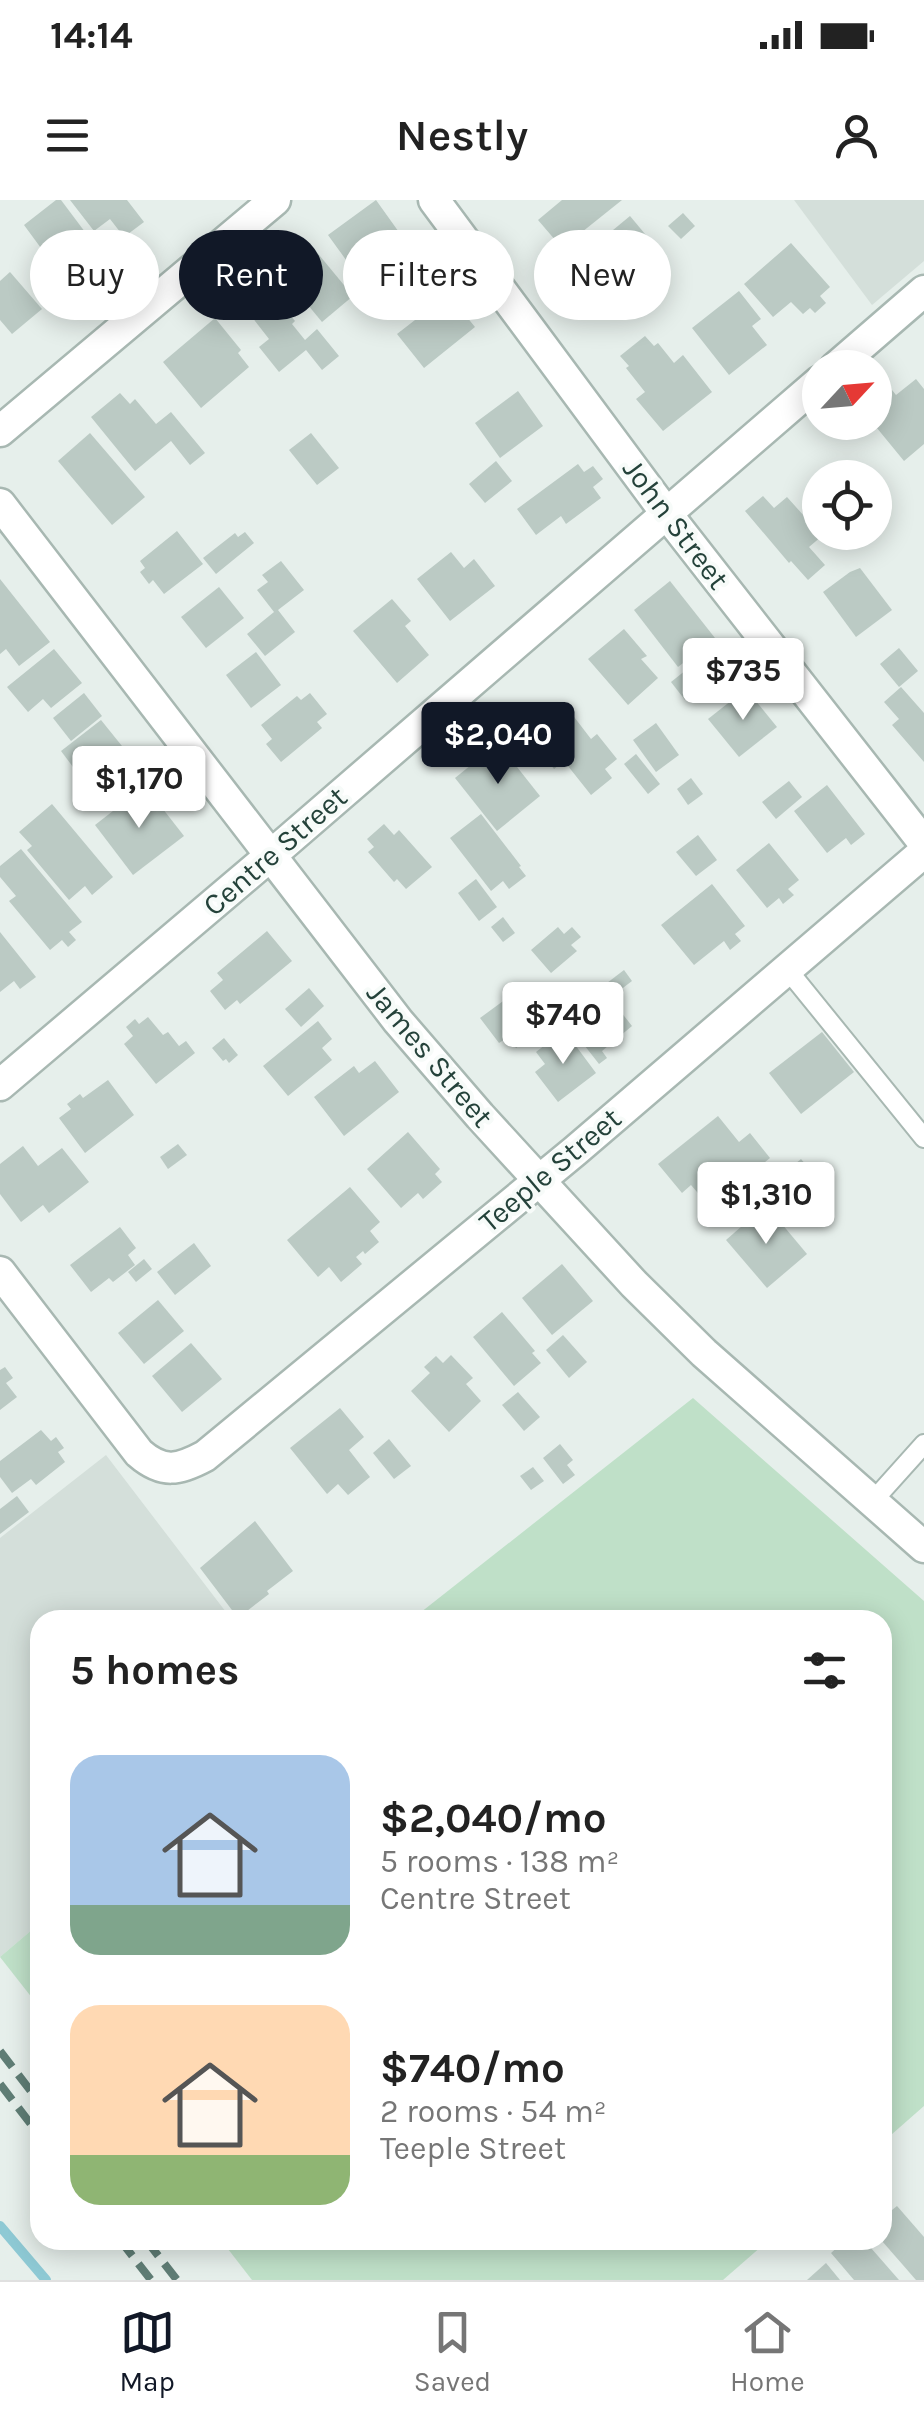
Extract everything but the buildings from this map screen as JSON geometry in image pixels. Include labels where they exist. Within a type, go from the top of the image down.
[{"type":"street","points":[[0,432],[275,200]]},
{"type":"street","name":"John Street","points":[[434,200],[666,513],[924,842]]},
{"type":"street","points":[[856,350],[924,291]]},
{"type":"street","name":"Centre Street","points":[[0,1085],[802,396]]},
{"type":"street","name":"James Street","points":[[0,504],[398,1021],[480,1116],[634,1284],[704,1353],[924,1548]]},
{"type":"street","name":"Teeple Street","points":[[0,1272],[139,1453],[152,1464],[184,1467],[205,1456],[538,1180],[924,852]]},
{"type":"lane","points":[[788,969],[924,1138]]},
{"type":"lane","points":[[872,1502],[924,1444]]},
{"type":"shaded area","points":[[794,200],[924,200],[924,261],[872,305]]},
{"type":"shaded area","points":[[106,1455],[224,1610],[30,1610],[30,1932],[0,1957],[0,1538]]},
{"type":"green space","points":[[693,1398],[924,1601],[924,2106],[892,2134],[892,1610],[424,1610]]},
{"type":"green space","points":[[30,1932],[30,1995],[0,1957]]},
{"type":"green space","points":[[229,2250],[758,2250],[723,2280],[252,2280]]},
{"type":"waterway","points":[[0,2226],[46,2280]]},
{"type":"railway","points":[[0,2051],[30,2090]]},
{"type":"railway","points":[[0,2084],[30,2123]]},
{"type":"railway","points":[[128,2250],[151,2280]]},
{"type":"railway","points":[[154,2250],[177,2280]]}]
